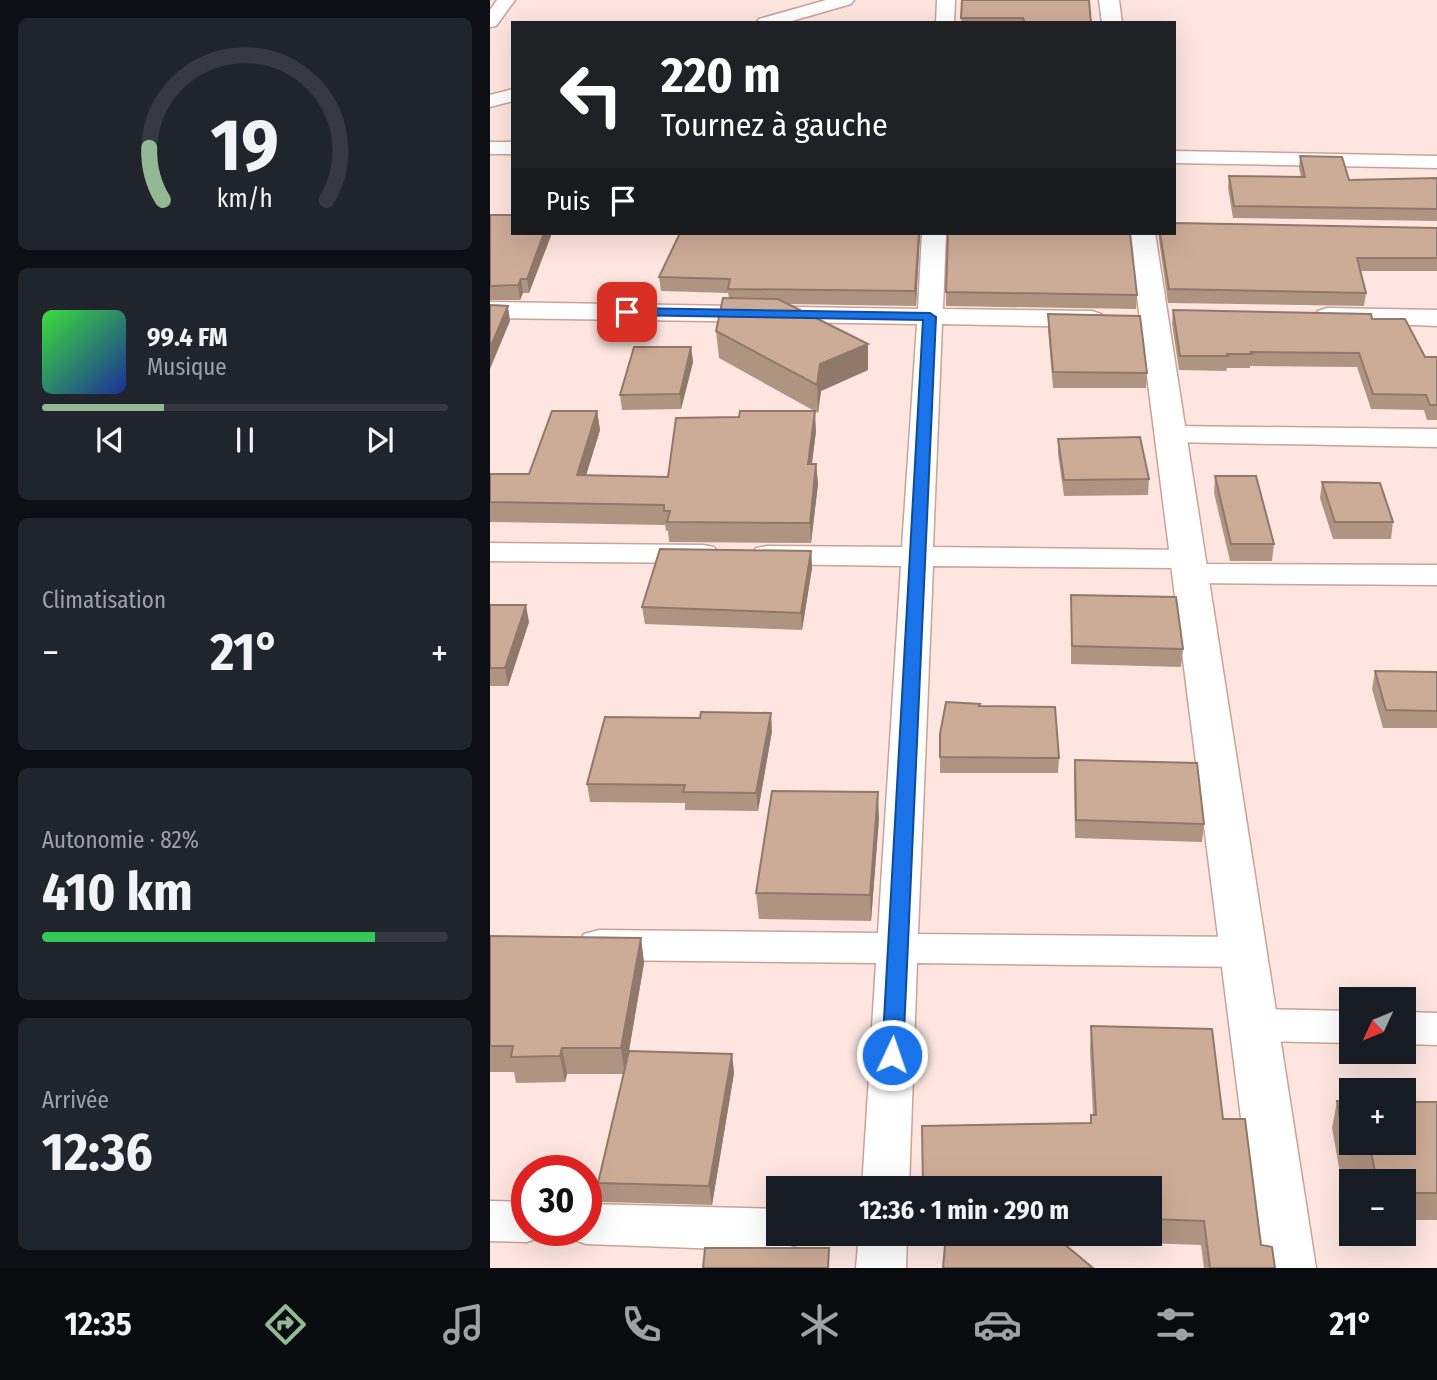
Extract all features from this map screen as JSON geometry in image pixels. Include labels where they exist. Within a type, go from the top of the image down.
[{"type":"street","points":[[490,22],[506,0]]},
{"type":"street","points":[[773,21],[781,0]]},
{"type":"street","points":[[776,21],[845,0]]},
{"type":"street","points":[[945,21],[946,0]]},
{"type":"street","points":[[1109,0],[1112,21]]},
{"type":"street","points":[[490,101],[511,96]]},
{"type":"street","points":[[490,148],[511,148]]},
{"type":"street","points":[[1176,157],[1437,162]]},
{"type":"street","points":[[886,1176],[934,235]]},
{"type":"street","points":[[1142,235],[1146,317],[1170,433],[1289,1268]]},
{"type":"street","points":[[490,310],[930,317],[1146,317]]},
{"type":"street","points":[[1302,316],[1437,318]]},
{"type":"street","points":[[1170,433],[1437,438]]},
{"type":"street","points":[[490,552],[918,556],[1437,575]]},
{"type":"street","points":[[558,945],[1244,953]]},
{"type":"street","points":[[1254,1025],[1339,1027]]},
{"type":"street","points":[[1416,1028],[1437,1029]]},
{"type":"street","points":[[490,1221],[511,1222]]},
{"type":"street","points":[[602,1224],[766,1230]]},
{"type":"street","points":[[881,1268],[882,1246]]},
{"type":"building","points":[[962,0],[1089,0],[1091,21],[1024,21],[1023,18],[961,18]]},
{"type":"building","points":[[1300,156],[1342,157],[1349,180],[1437,178],[1437,209],[1234,206],[1229,176],[1305,177]]},
{"type":"building","points":[[490,215],[511,215],[511,235],[543,235],[527,279],[521,279],[518,285],[490,286]]},
{"type":"building","points":[[1176,223],[1437,228],[1437,258],[1357,258],[1366,293],[1169,289],[1160,235],[1176,235]]},
{"type":"building","points":[[679,235],[919,235],[915,291],[728,289],[730,279],[659,277]]},
{"type":"building","points":[[948,235],[1130,235],[1137,295],[946,292]]},
{"type":"building","points":[[723,298],[778,299],[868,344],[820,364],[817,385],[716,331]]},
{"type":"building","points":[[490,305],[508,306],[490,348]]},
{"type":"building","points":[[1173,310],[1371,314],[1372,319],[1405,319],[1425,357],[1437,357],[1437,405],[1430,405],[1426,395],[1373,394],[1359,353],[1251,352],[1252,354],[1227,354],[1228,356],[1180,356]]},
{"type":"building","points":[[1048,314],[1140,316],[1147,373],[1053,372]]},
{"type":"building","points":[[634,347],[691,347],[680,394],[620,395]]},
{"type":"building","points":[[552,411],[597,411],[577,475],[668,477],[676,418],[739,417],[740,411],[815,411],[808,464],[816,464],[810,523],[667,522],[670,511],[664,511],[664,505],[490,502],[490,474],[529,474]]},
{"type":"building","points":[[1140,437],[1149,479],[1064,480],[1058,439]]},
{"type":"building","points":[[1215,476],[1256,476],[1274,544],[1231,544]]},
{"type":"building","points":[[1322,482],[1380,483],[1393,522],[1335,522]]},
{"type":"building","points":[[660,549],[811,551],[801,613],[642,607]]},
{"type":"building","points":[[1071,595],[1176,597],[1183,649],[1072,646]]},
{"type":"building","points":[[490,605],[526,605],[505,668],[490,668]]},
{"type":"building","points":[[1375,671],[1437,672],[1437,711],[1386,710]]},
{"type":"building","points":[[946,702],[980,704],[979,706],[1055,707],[1059,758],[940,757],[940,734]]},
{"type":"building","points":[[701,712],[771,713],[756,793],[683,792],[685,785],[587,784],[605,717],[700,718]]},
{"type":"building","points":[[1075,760],[1197,763],[1204,824],[1076,820]]},
{"type":"building","points":[[772,791],[878,792],[870,895],[756,893]]},
{"type":"building","points":[[490,936],[641,938],[621,1048],[562,1048],[560,1056],[511,1057],[513,1046],[490,1046]]},
{"type":"building","points":[[1091,1026],[1212,1029],[1223,1119],[1245,1119],[1261,1245],[1272,1247],[1275,1268],[1210,1268],[1204,1221],[1162,1219],[1162,1176],[923,1176],[922,1126],[1091,1123],[1091,1115],[1096,1115]]},
{"type":"building","points":[[629,1051],[732,1054],[709,1186],[602,1183],[602,1166]]},
{"type":"building","points":[[1416,1102],[1437,1102],[1437,1193],[1416,1193],[1416,1169],[1375,1169],[1372,1155],[1416,1155]]},
{"type":"building","points":[[945,1246],[1066,1246],[1093,1268],[943,1268]]},
{"type":"building","points":[[705,1248],[829,1248],[828,1268],[703,1268]]},
{"type":"route","points":[[627,312],[930,317],[892,1055]]}]
